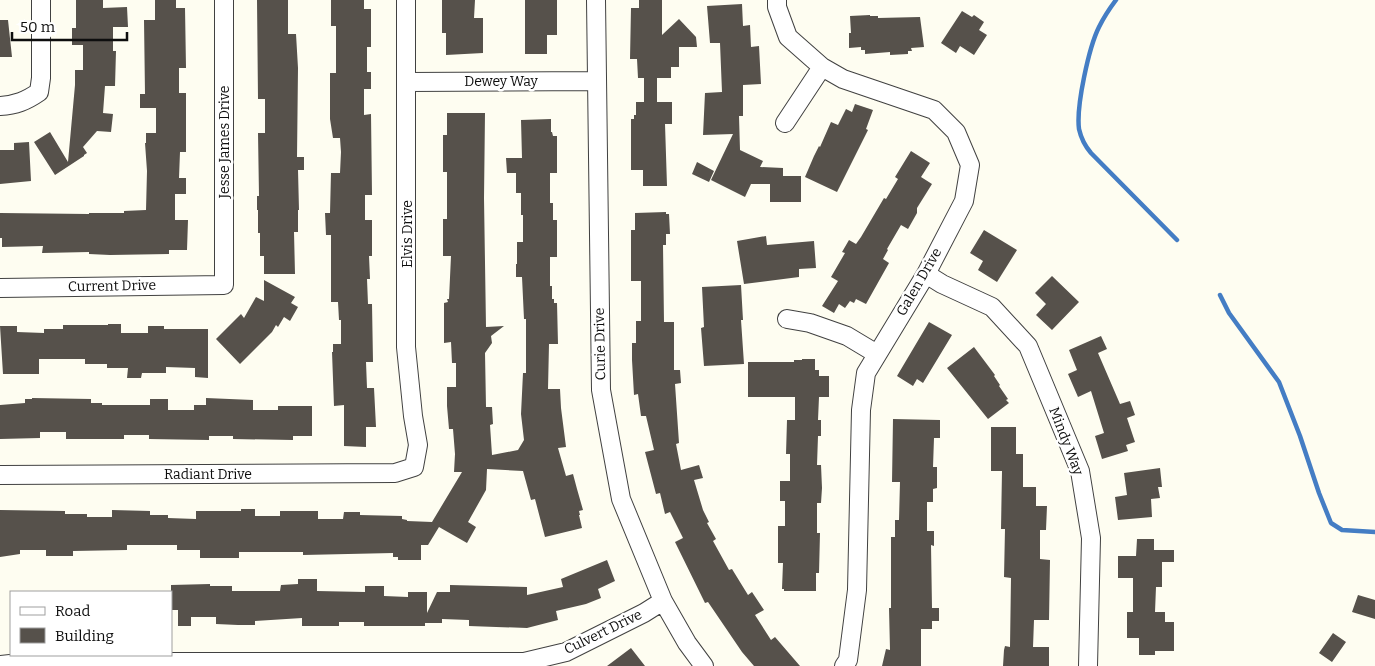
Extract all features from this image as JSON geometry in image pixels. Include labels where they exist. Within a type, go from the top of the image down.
[{"type":"street","points":[[0,106],[26,101],[39,92],[41,78],[41,0]]},
{"type":"street","name":"Jesse James Drive","points":[[224,0],[224,285]]},
{"type":"street","name":"Elvis Drive","points":[[406,0],[406,347],[418,445],[414,467]]},
{"type":"street","name":"Curie Drive","points":[[596,0],[601,390],[622,499],[663,601],[687,643],[704,666]]},
{"type":"street","name":"Galen Drive","points":[[777,0],[777,7],[788,37],[822,67],[843,79],[934,110],[956,132],[970,165],[964,201],[926,274],[866,373],[861,410],[858,590],[848,660],[844,666]]},
{"type":"street","points":[[785,123],[822,67]]},
{"type":"street","name":"Dewey Way","points":[[407,82],[596,81]]},
{"type":"street","name":"Mindy Way","points":[[926,274],[942,284],[992,307],[1028,346],[1080,472],[1091,538],[1088,666]]},
{"type":"street","name":"Current Drive","points":[[0,288],[224,285]]},
{"type":"street","points":[[787,320],[810,323],[847,336],[877,354]]},
{"type":"street","name":"Radiant Drive","points":[[0,475],[395,473],[414,467]]},
{"type":"street","name":"Culvert Drive","points":[[0,665],[29,662],[524,662],[566,652],[644,613],[663,601]]},
{"type":"building","points":[[76,0],[103,0],[103,8],[127,7],[128,27],[113,27],[113,51],[116,51],[115,86],[105,86],[103,113],[113,114],[111,132],[97,131],[83,147],[87,153],[55,175],[34,142],[50,132],[68,162],[75,70],[83,70],[83,45],[72,45],[72,28],[76,28]]},
{"type":"building","points":[[155,0],[176,0],[176,8],[185,8],[186,68],[179,68],[179,93],[186,93],[186,152],[180,152],[179,178],[186,178],[186,194],[175,194],[175,220],[188,220],[187,250],[169,250],[169,254],[110,255],[89,254],[89,252],[42,253],[43,246],[2,247],[0,213],[89,214],[146,210],[147,171],[145,143],[146,133],[156,133],[156,108],[140,108],[140,94],[145,94],[144,20],[155,20]]},
{"type":"building","points":[[257,0],[288,0],[288,34],[296,34],[298,68],[297,157],[304,157],[304,170],[298,170],[298,232],[294,232],[295,274],[264,274],[264,256],[260,256],[257,210],[257,196],[259,196],[258,133],[265,133],[265,99],[258,99]]},
{"type":"building","points":[[331,0],[364,0],[364,9],[371,9],[371,47],[367,47],[367,72],[371,72],[371,89],[364,89],[364,115],[371,114],[372,195],[365,195],[365,220],[372,220],[372,256],[369,256],[370,279],[367,279],[368,304],[372,304],[373,362],[366,362],[367,388],[374,388],[376,427],[366,427],[366,447],[344,446],[344,405],[334,406],[332,352],[333,344],[341,344],[341,320],[339,320],[338,302],[331,302],[331,235],[326,235],[325,213],[330,213],[331,173],[340,173],[341,152],[340,138],[333,138],[330,119],[330,73],[336,73],[336,26],[331,26]]},
{"type":"building","points":[[442,0],[475,0],[474,18],[483,18],[483,53],[446,55],[446,33],[442,33]]},
{"type":"building","points":[[525,0],[557,0],[557,35],[547,35],[547,54],[525,54]]},
{"type":"building","points":[[639,0],[662,0],[662,35],[679,19],[696,37],[697,47],[679,47],[679,67],[671,67],[671,78],[657,78],[657,102],[672,102],[672,124],[665,124],[667,186],[643,186],[643,170],[631,170],[631,119],[634,119],[634,115],[636,115],[636,102],[644,102],[644,78],[638,78],[637,59],[630,59],[631,8],[639,8]]},
{"type":"building","points":[[742,4],[743,26],[750,25],[751,47],[759,46],[761,84],[743,85],[743,116],[739,116],[740,150],[763,161],[760,167],[783,168],[783,176],[801,176],[801,202],[770,202],[770,184],[751,184],[745,197],[711,180],[733,134],[703,135],[705,93],[722,92],[720,43],[710,43],[707,6]]},
{"type":"building","points":[[962,11],[972,17],[974,15],[984,22],[979,30],[987,35],[974,55],[960,46],[956,53],[941,43]]},
{"type":"building","points":[[850,16],[878,16],[878,18],[920,17],[924,47],[911,48],[912,51],[908,51],[908,54],[890,55],[890,52],[865,54],[865,50],[861,50],[861,47],[849,48],[849,33],[851,33]]},
{"type":"building","points":[[0,20],[8,20],[12,57],[0,57]]},
{"type":"building","points":[[855,104],[873,110],[866,129],[868,130],[837,192],[805,177],[831,122],[838,125],[846,109],[852,112]]},
{"type":"building","points":[[447,113],[485,113],[486,327],[504,326],[491,336],[492,343],[485,353],[486,407],[492,407],[493,424],[490,425],[492,455],[518,450],[524,440],[521,414],[523,373],[526,373],[526,319],[524,319],[522,277],[516,277],[517,242],[523,242],[523,215],[521,215],[521,193],[516,193],[516,173],[507,173],[506,158],[522,158],[521,120],[551,119],[551,132],[553,136],[557,136],[557,173],[550,173],[550,203],[553,203],[553,220],[557,220],[557,257],[550,257],[550,286],[552,286],[552,299],[554,299],[554,303],[557,303],[558,344],[549,344],[548,389],[560,389],[566,447],[558,448],[566,476],[573,474],[583,510],[579,511],[582,528],[545,537],[535,499],[531,500],[523,471],[487,469],[486,490],[468,522],[476,527],[467,543],[439,527],[428,545],[421,545],[421,560],[398,560],[398,557],[393,557],[393,553],[303,555],[303,552],[239,552],[239,558],[200,558],[200,550],[177,550],[177,545],[127,545],[127,550],[73,551],[73,556],[46,556],[46,550],[20,550],[20,554],[0,557],[0,510],[65,511],[65,514],[87,514],[87,517],[112,517],[112,510],[150,511],[150,515],[168,515],[168,518],[196,519],[196,511],[241,511],[241,509],[255,509],[255,516],[280,516],[280,511],[318,511],[318,519],[343,519],[344,512],[360,512],[360,515],[402,516],[402,519],[407,521],[432,522],[462,472],[454,472],[453,429],[449,429],[447,406],[447,387],[456,387],[456,363],[452,363],[451,342],[444,343],[444,303],[448,302],[447,299],[449,299],[451,256],[443,256],[443,219],[447,219],[447,172],[443,172],[443,135],[447,135]]},
{"type":"building","points":[[29,142],[31,181],[0,184],[0,150],[14,150],[14,143]]},
{"type":"building","points":[[911,151],[930,163],[921,177],[932,184],[917,208],[917,213],[908,229],[901,225],[887,249],[883,259],[889,263],[866,304],[856,299],[854,303],[850,301],[845,308],[839,304],[834,313],[822,306],[838,281],[831,277],[845,253],[842,252],[849,240],[856,244],[861,237],[884,198],[886,199],[898,179],[895,177]]},
{"type":"building","points":[[697,162],[714,171],[709,182],[692,174]]},
{"type":"building","points":[[666,212],[666,214],[669,214],[670,234],[666,234],[666,245],[663,245],[664,322],[674,322],[674,370],[680,370],[681,383],[675,384],[679,443],[676,444],[681,470],[699,465],[703,478],[694,480],[703,510],[709,522],[707,523],[716,539],[713,541],[729,570],[732,569],[748,595],[752,592],[764,610],[755,615],[771,640],[775,637],[800,666],[754,666],[742,652],[708,602],[705,603],[675,542],[683,538],[670,512],[665,514],[660,493],[656,494],[645,452],[654,450],[646,416],[641,416],[638,394],[634,395],[632,343],[636,343],[636,321],[641,321],[641,281],[631,281],[631,230],[635,230],[635,213]]},
{"type":"building","points":[[984,230],[1017,250],[997,282],[978,270],[983,261],[970,253]]},
{"type":"building","points":[[766,236],[767,245],[814,241],[816,268],[799,269],[799,277],[744,284],[737,241]]},
{"type":"building","points":[[1052,276],[1079,302],[1052,330],[1036,315],[1046,304],[1035,293]]},
{"type":"building","points":[[264,280],[295,297],[291,303],[298,307],[290,321],[284,317],[278,327],[276,325],[272,332],[240,364],[216,339],[241,314],[244,318],[256,297],[264,301]]},
{"type":"building","points":[[741,285],[744,364],[704,366],[701,328],[704,327],[702,287]]},
{"type":"building","points":[[929,322],[952,335],[923,383],[917,379],[913,386],[897,376]]},
{"type":"building","points":[[121,324],[121,333],[148,333],[148,326],[164,326],[164,329],[208,329],[208,378],[195,377],[195,368],[166,367],[166,373],[142,373],[141,378],[127,378],[128,368],[107,368],[107,364],[85,364],[85,359],[39,359],[39,374],[3,374],[0,326],[17,326],[17,332],[44,333],[44,329],[63,329],[63,325]]},
{"type":"building","points":[[1101,336],[1107,349],[1098,353],[1120,404],[1130,401],[1135,415],[1127,418],[1135,442],[1126,445],[1128,451],[1102,459],[1095,436],[1104,433],[1091,391],[1078,397],[1068,374],[1077,370],[1069,350]]},
{"type":"building","points":[[974,347],[995,375],[1009,403],[988,419],[947,368]]},
{"type":"building","points":[[815,359],[815,370],[819,370],[819,376],[829,376],[829,397],[819,397],[818,420],[821,420],[821,436],[818,436],[817,465],[821,465],[822,488],[821,503],[817,503],[817,533],[820,533],[819,573],[816,573],[816,591],[784,591],[782,589],[783,563],[778,563],[778,526],[785,526],[785,501],[780,501],[780,481],[790,481],[790,454],[786,454],[787,420],[795,420],[795,397],[748,397],[748,362],[794,362],[794,360]]},
{"type":"building","points":[[206,398],[253,400],[253,410],[278,410],[278,406],[312,406],[312,436],[293,436],[293,440],[233,439],[233,436],[209,436],[209,440],[149,439],[149,435],[124,435],[124,439],[66,439],[66,432],[40,432],[40,438],[0,439],[0,405],[25,403],[25,399],[91,399],[91,403],[102,403],[102,405],[150,405],[150,399],[168,399],[168,410],[194,410],[194,405],[206,405]]},
{"type":"building","points":[[893,419],[940,420],[940,438],[934,438],[933,467],[937,467],[937,488],[933,489],[933,502],[927,502],[927,531],[934,531],[934,546],[931,545],[932,608],[939,608],[939,621],[932,621],[932,629],[921,629],[921,666],[882,666],[886,649],[890,650],[891,537],[895,537],[895,520],[899,520],[900,482],[892,482]]},
{"type":"building","points":[[991,427],[1016,427],[1016,454],[1023,454],[1023,487],[1036,487],[1036,506],[1047,506],[1046,530],[1040,530],[1040,559],[1050,560],[1049,620],[1034,620],[1033,647],[1049,647],[1049,666],[1003,666],[1005,646],[1010,647],[1011,578],[1004,577],[1005,529],[1001,529],[1002,471],[991,471]]},
{"type":"building","points":[[1160,468],[1162,487],[1158,487],[1160,498],[1151,499],[1152,517],[1118,520],[1115,497],[1127,495],[1124,473]]},
{"type":"building","points":[[1137,539],[1154,539],[1154,550],[1174,550],[1174,562],[1162,562],[1162,587],[1156,587],[1155,612],[1165,612],[1165,622],[1174,622],[1174,651],[1155,651],[1155,655],[1139,655],[1139,638],[1127,638],[1127,612],[1133,612],[1133,578],[1118,578],[1118,556],[1136,556]]},
{"type":"building","points":[[607,560],[615,581],[598,589],[601,598],[586,604],[556,611],[558,620],[527,628],[469,626],[469,620],[442,619],[442,623],[425,623],[425,626],[364,626],[364,622],[339,622],[339,626],[302,626],[302,618],[255,621],[255,625],[238,625],[216,624],[216,617],[191,617],[191,626],[178,626],[178,610],[172,610],[171,585],[210,584],[210,586],[232,586],[232,591],[280,591],[281,585],[298,584],[298,579],[317,579],[317,591],[365,592],[365,586],[384,586],[384,596],[408,597],[408,592],[427,592],[427,613],[437,592],[450,592],[450,585],[527,587],[527,595],[563,587],[561,579]]},
{"type":"building","points":[[1358,595],[1375,600],[1375,619],[1352,612]]},
{"type":"building","points":[[1333,633],[1346,642],[1332,662],[1319,653]]},
{"type":"building","points":[[631,648],[645,666],[607,666]]},
{"type":"waterway","points":[[1116,0],[1099,27],[1091,48],[1081,92],[1079,129],[1091,153],[1177,240]]},
{"type":"waterway","points":[[1220,295],[1229,313],[1279,382],[1331,523],[1342,530],[1375,532]]}]
